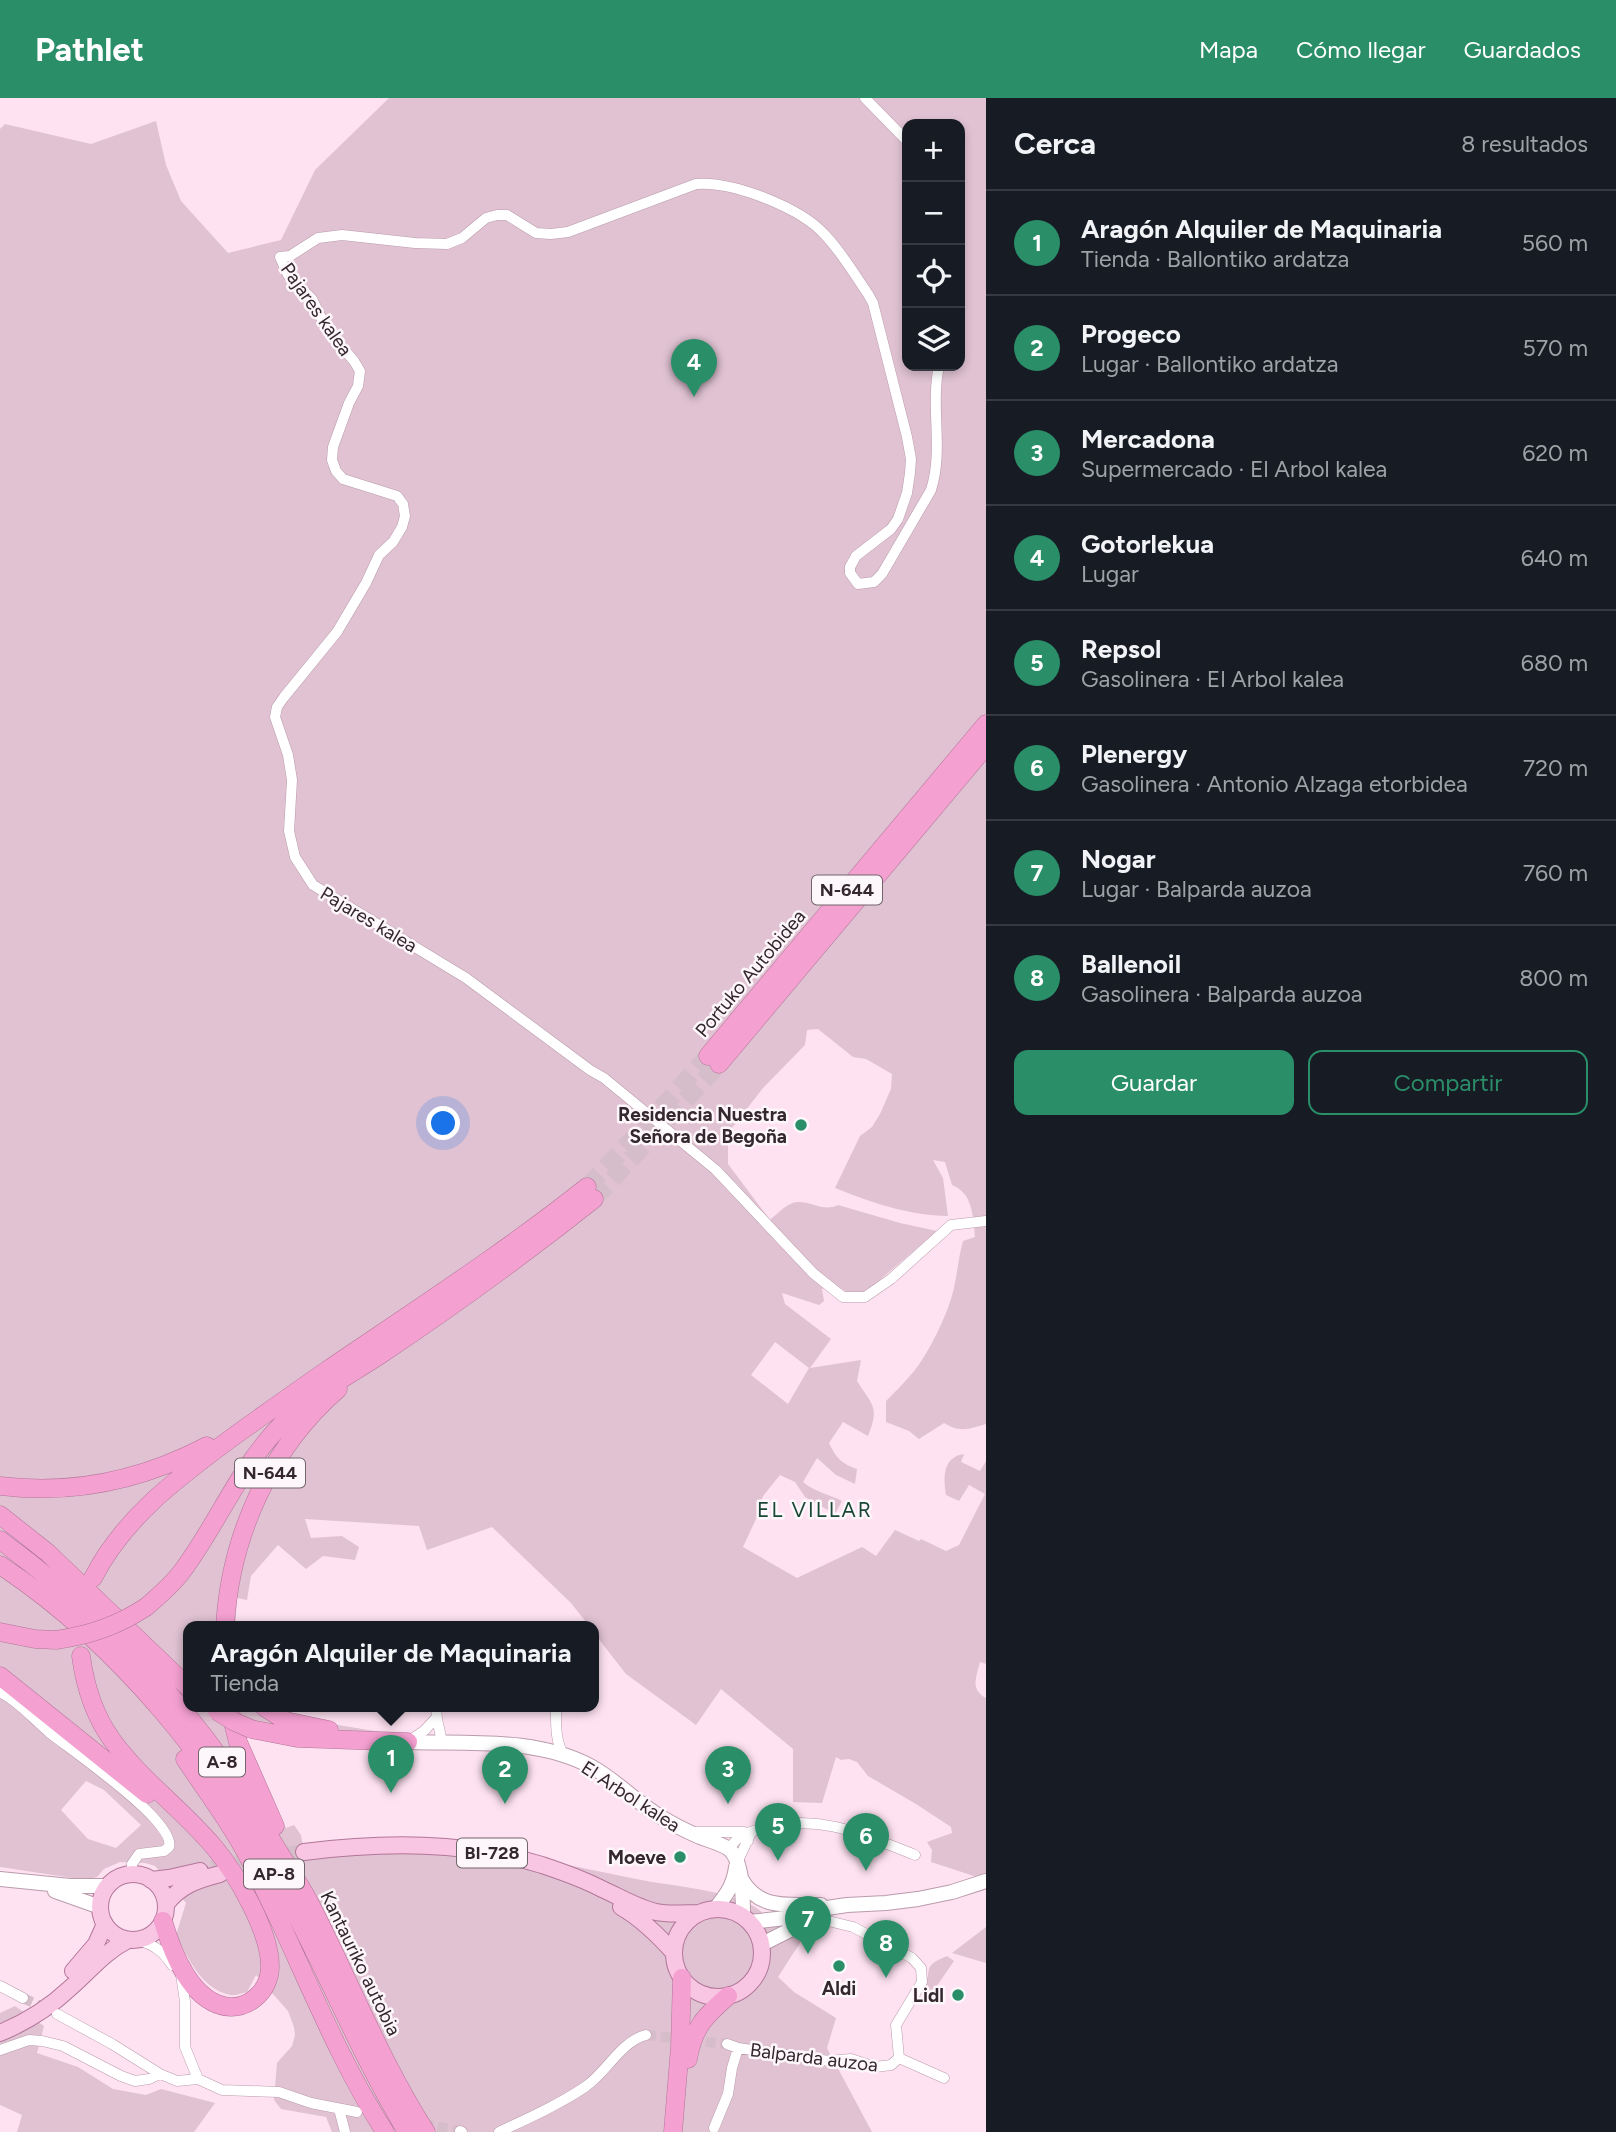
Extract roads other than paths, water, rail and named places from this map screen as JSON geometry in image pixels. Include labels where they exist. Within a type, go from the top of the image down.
[{"type":"highway","name":"Portuko Autobidea","points":[[986,724],[713,1060],[986,746]]},
{"type":"highway","name":"N-644","points":[[93,1578],[114,1542],[150,1504],[196,1465],[274,1407],[591,1193],[471,1290],[379,1355],[309,1418],[284,1450],[249,1513],[232,1567],[226,1621]]},
{"type":"highway","points":[[0,1632],[56,1640],[86,1635],[110,1627],[146,1607],[165,1591],[183,1570],[247,1467],[280,1426],[323,1389],[379,1355]]},
{"type":"highway","name":"N-644","points":[[0,1486],[57,1489],[90,1486],[132,1477],[183,1458],[274,1407]]},
{"type":"highway","points":[[0,1515],[48,1553],[183,1682]]},
{"type":"highway","name":"Kantauriko autobia","points":[[0,1540],[110,1631],[156,1680],[213,1749],[303,1891],[404,2097],[426,2132]]},
{"type":"highway","name":"A-8","points":[[0,1567],[93,1652],[150,1714],[220,1810],[243,1849],[258,1901],[350,2073],[385,2132]]},
{"type":"highway","name":"AP-8","points":[[0,1567],[31,1586],[99,1645],[147,1695],[192,1749],[232,1804],[283,1890],[349,2024],[407,2132]]},
{"type":"highway","points":[[81,1656],[93,1705],[103,1727],[125,1755],[212,1829],[258,1901],[270,1965],[267,1982],[258,1996],[235,2007],[213,2002],[195,1988],[168,1938],[164,1912]]},
{"type":"highway","points":[[0,1676],[177,1819],[258,1901]]},
{"type":"highway","points":[[221,1712],[238,1742],[303,1891]]},
{"type":"highway","points":[[223,1712],[233,1721],[251,1729],[297,1738],[408,1742]]},
{"type":"highway","points":[[272,1712],[286,1721],[312,1728],[408,1742]]},
{"type":"highway","points":[[673,2132],[682,1978]]},
{"type":"highway","points":[[681,2132],[691,2043],[703,2019],[728,1996]]},
{"type":"main road","name":"BI-728","points":[[682,1978],[674,1953],[653,1930],[634,1915],[590,1892],[559,1880],[465,1856],[410,1852],[304,1855],[355,1846],[405,1844],[461,1848],[519,1859],[562,1872],[645,1909],[670,1913],[730,1910],[747,1919]]},
{"type":"main road","points":[[0,2033],[43,2011],[100,1958],[133,1940],[149,1936],[157,1929],[175,1892],[216,1871],[151,1880],[132,1874],[119,1877],[108,1885],[100,1907],[104,1924],[118,1937],[133,1940]]},
{"type":"main road","points":[[151,1880],[163,1895],[164,1912]]},
{"type":"main road","points":[[674,1953],[678,1934],[691,1918],[707,1911]]},
{"type":"main road","points":[[682,1978],[689,1986],[707,1995],[728,1996],[748,1985],[761,1966],[762,1944],[747,1919]]},
{"type":"main road","points":[[0,2022],[37,2003],[62,1982],[96,1944],[104,1924]]},
{"type":"street","points":[[865,98],[902,136]]},
{"type":"street","name":"Pajares kalea","points":[[938,371],[935,405],[938,442],[936,476],[931,490],[882,574],[874,582],[858,584],[850,573],[852,562],[891,529],[898,519],[906,493],[911,459],[873,303],[828,237],[809,221],[770,200],[725,185],[710,183],[696,184],[568,232],[536,233],[507,215],[497,215],[486,218],[462,238],[447,244],[342,235],[318,238],[290,256],[280,257],[288,275],[312,299],[326,328],[354,361],[359,371],[358,386],[333,447],[332,460],[336,471],[344,479],[397,496],[403,504],[405,516],[402,527],[393,542],[379,555],[337,632],[277,707],[275,717],[288,755],[292,780],[289,831],[295,857],[313,885],[466,978],[604,1078],[716,1170],[813,1273],[843,1297],[865,1297],[891,1279],[951,1225],[986,1221]]},
{"type":"street","points":[[0,1692],[11,1698],[49,1732],[124,1790],[163,1828],[170,1839],[169,1847],[164,1851],[139,1854],[132,1864],[132,1874]]},
{"type":"street","points":[[408,1742],[425,1730],[435,1719],[436,1712]]},
{"type":"street","points":[[555,1712],[556,1734],[565,1756]]},
{"type":"street","points":[[435,1719],[441,1743]]},
{"type":"street","name":"El Arbol kalea","points":[[408,1742],[529,1746],[565,1756],[610,1778],[657,1815],[688,1832],[729,1849]]},
{"type":"street","name":"El Arbol kalea","points":[[688,1832],[748,1835],[783,1824],[816,1822],[844,1828],[915,1855]]},
{"type":"street","points":[[748,1835],[729,1849],[739,1872],[747,1919],[794,1917],[827,1908],[853,1913]]},
{"type":"street","points":[[707,1911],[731,1888],[739,1872],[748,1835]]},
{"type":"street","points":[[739,1872],[752,1894],[766,1902],[853,1913]]},
{"type":"street","points":[[0,1879],[70,1886],[108,1885]]},
{"type":"street","points":[[762,1944],[817,1918],[952,1892],[986,1881]]},
{"type":"street","points":[[23,1882],[70,1895],[100,1907]]},
{"type":"street","name":"Balparda auzoa","points":[[817,1918],[838,1922],[853,1913],[912,1958],[921,1968],[920,1984],[896,2025],[899,2058]]},
{"type":"street","points":[[133,1940],[150,1944],[163,1952],[183,1984]]},
{"type":"street","points":[[180,1963],[185,2047],[198,2079]]},
{"type":"street","points":[[0,1986],[23,1998]]},
{"type":"street","points":[[57,2014],[112,2043],[160,2074],[177,2081],[198,2079],[222,2090],[279,2092],[311,2103],[358,2112]]},
{"type":"street","points":[[499,2132],[549,2110],[588,2084],[635,2038],[646,2035]]},
{"type":"street","points":[[0,2050],[29,2040],[42,2041],[63,2046],[135,2081],[160,2074]]},
{"type":"street","name":"Balparda auzoa","points":[[727,2043],[738,2048],[829,2061],[851,2059],[875,2067],[891,2065],[899,2058]]},
{"type":"street","points":[[714,2128],[728,2094],[738,2048]]},
{"type":"street","name":"Balparda auzoa","points":[[899,2058],[944,2078]]},
{"type":"street","points":[[339,2109],[345,2132]]},
{"type":"tunnel","points":[[587,1187],[708,1056]]},
{"type":"tunnel","points":[[594,1199],[719,1064]]},
{"type":"tunnel","points":[[212,1868],[304,1852]]},
{"type":"tunnel","points":[[23,1998],[47,2009]]},
{"type":"tunnel","points":[[646,2035],[727,2044]]},
{"type":"tunnel","points":[[423,2124],[460,2131]]},
{"type":"place","name":"Gotorlekua","points":[[694,397]]},
{"type":"place","name":"Residencia Nuestra Señora de Begoña","points":[[801,1125]]},
{"type":"place","name":"Aragón Alquiler de Maquinaria","points":[[391,1793]]},
{"type":"place","name":"Progeco","points":[[505,1804]]},
{"type":"place","name":"Mercadona","points":[[728,1804]]},
{"type":"place","name":"Moeve","points":[[680,1857]]},
{"type":"place","name":"Repsol","points":[[778,1861]]},
{"type":"place","name":"Plenergy","points":[[866,1871]]},
{"type":"place","name":"Nogar","points":[[808,1954]]},
{"type":"place","name":"Aldi","points":[[839,1966]]},
{"type":"place","name":"Ballenoil","points":[[886,1978]]},
{"type":"place","name":"Lidl","points":[[958,1995]]},
{"type":"district","name":"EL VILLAR","points":[[815,1510]]}]
